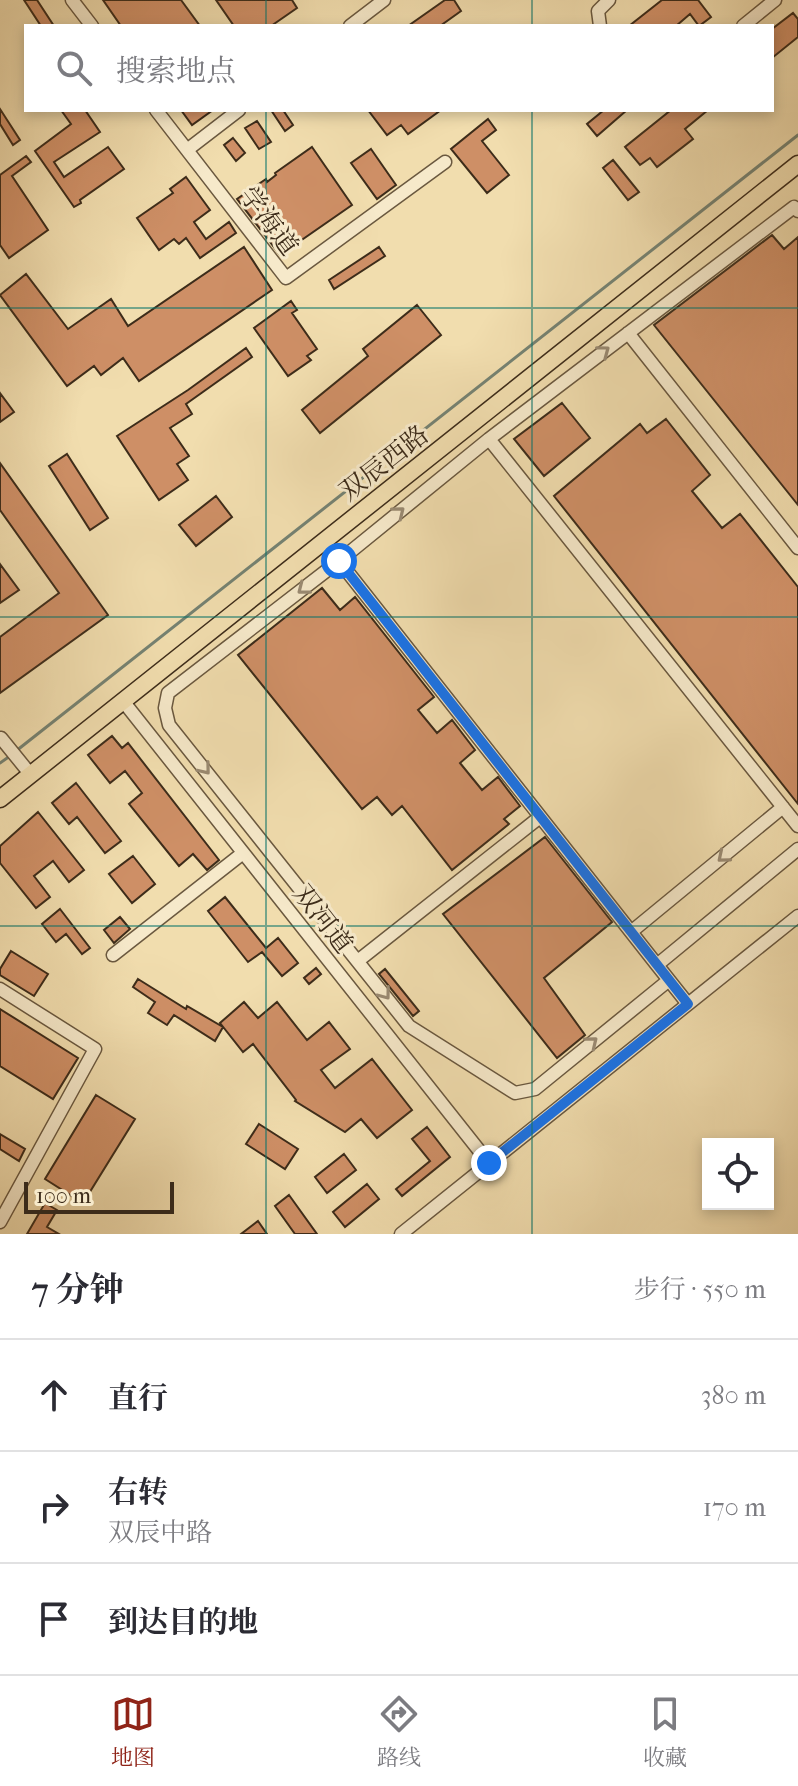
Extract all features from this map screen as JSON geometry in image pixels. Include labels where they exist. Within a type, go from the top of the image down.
[{"type":"main road","name":"双辰西路","points":[[0,799],[798,164]]},
{"type":"street","points":[[72,0],[90,24]]},
{"type":"street","points":[[353,24],[384,0]]},
{"type":"street","points":[[600,24],[598,11],[609,0]]},
{"type":"street","points":[[745,24],[775,0]]},
{"type":"street","name":"学海道","points":[[158,112],[286,278],[445,162]]},
{"type":"street","points":[[187,150],[236,112]]},
{"type":"street","points":[[669,980],[535,1089],[515,1093],[409,1026],[169,725],[165,708],[168,693],[339,561],[489,439],[797,208]]},
{"type":"street","points":[[628,333],[798,548]]},
{"type":"street","points":[[489,439],[798,826]]},
{"type":"street","points":[[339,561],[688,1004]]},
{"type":"street","name":"双河道","points":[[123,701],[489,1163]]},
{"type":"street","points":[[1,738],[31,775]]},
{"type":"street","points":[[631,932],[783,807]]},
{"type":"street","points":[[359,960],[540,817]]},
{"type":"street","points":[[657,965],[798,849]]},
{"type":"street","points":[[113,955],[243,853]]},
{"type":"street","points":[[401,1234],[798,916]]},
{"type":"street","points":[[0,989],[95,1049],[0,1222]]},
{"type":"building","points":[[24,0],[37,0],[53,24],[40,24]]},
{"type":"building","points":[[103,0],[181,0],[199,24],[120,24]]},
{"type":"building","points":[[216,0],[292,0],[297,8],[274,24],[233,24]]},
{"type":"building","points":[[445,0],[454,0],[461,11],[443,24],[411,24]]},
{"type":"building","points":[[662,0],[698,0],[711,17],[702,24],[698,24],[690,14],[678,24],[632,24]]},
{"type":"building","points":[[793,13],[798,19],[798,37],[774,56],[774,27]]},
{"type":"building","points":[[0,109],[20,140],[13,145],[0,124]]},
{"type":"building","points":[[62,112],[86,112],[100,132],[54,162],[64,177],[108,147],[124,169],[74,207],[35,151],[71,124]]},
{"type":"building","points":[[182,112],[210,112],[192,125]]},
{"type":"building","points":[[272,112],[284,112],[293,125],[285,131]]},
{"type":"building","points":[[370,112],[438,112],[408,134],[401,125],[387,135]]},
{"type":"building","points":[[602,112],[625,112],[597,136],[587,124]]},
{"type":"building","points":[[669,112],[706,112],[685,129],[693,139],[657,167],[650,158],[640,165],[625,147]]},
{"type":"building","points":[[488,119],[496,130],[482,141],[509,175],[487,193],[451,149]]},
{"type":"building","points":[[257,121],[271,142],[259,149],[245,128]]},
{"type":"building","points":[[233,138],[245,153],[236,161],[224,145]]},
{"type":"building","points":[[312,147],[352,205],[280,255],[237,199],[266,179],[267,182]]},
{"type":"building","points":[[371,149],[396,185],[377,199],[351,163]]},
{"type":"building","points":[[26,156],[31,162],[12,176],[48,230],[9,258],[0,245],[0,175]]},
{"type":"building","points":[[613,160],[639,192],[628,200],[603,168]]},
{"type":"building","points":[[186,177],[210,210],[194,222],[206,239],[229,222],[236,233],[200,258],[186,238],[179,244],[174,239],[159,250],[137,218],[173,193],[170,189]]},
{"type":"building","points":[[772,235],[784,249],[798,237],[798,505],[654,325]]},
{"type":"building","points":[[244,247],[272,290],[139,381],[123,358],[101,375],[94,366],[67,386],[0,295],[26,274],[68,329],[111,299],[128,326]]},
{"type":"building","points":[[379,247],[385,256],[334,289],[329,280]]},
{"type":"building","points":[[291,301],[297,310],[292,313],[317,349],[307,356],[311,360],[288,376],[254,328]]},
{"type":"building","points":[[417,305],[441,335],[320,433],[302,410],[368,356],[363,349]]},
{"type":"building","points":[[246,348],[252,357],[186,404],[192,414],[170,428],[189,456],[177,464],[188,480],[159,500],[117,436]]},
{"type":"building","points":[[0,393],[14,412],[0,422]]},
{"type":"building","points":[[562,403],[590,438],[544,476],[514,439]]},
{"type":"building","points":[[666,419],[710,475],[692,491],[722,528],[740,514],[798,587],[798,804],[554,496],[640,424],[647,433]]},
{"type":"building","points":[[67,454],[108,518],[90,530],[49,466]]},
{"type":"building","points":[[0,463],[108,615],[0,693],[0,637],[59,593],[0,510]]},
{"type":"building","points":[[216,496],[232,517],[196,546],[179,525]]},
{"type":"building","points":[[0,564],[19,590],[0,603]]},
{"type":"building","points":[[322,588],[340,610],[355,597],[434,697],[418,710],[437,733],[452,720],[475,750],[460,763],[482,790],[498,777],[520,806],[504,819],[509,824],[452,870],[402,806],[392,815],[377,797],[362,809],[238,655]]},
{"type":"building","points":[[112,736],[122,748],[128,743],[219,860],[207,870],[193,854],[179,866],[129,804],[142,793],[125,771],[110,783],[88,755]]},
{"type":"building","points":[[76,783],[121,841],[105,853],[77,817],[69,824],[52,803]]},
{"type":"building","points":[[38,812],[84,870],[69,882],[53,861],[34,876],[50,897],[36,908],[0,863],[0,846]]},
{"type":"building","points":[[545,837],[612,922],[544,978],[585,1035],[557,1058],[443,914]]},
{"type":"building","points":[[133,856],[155,884],[132,903],[109,874]]},
{"type":"building","points":[[225,897],[266,948],[278,938],[298,963],[282,976],[262,952],[248,962],[208,911]]},
{"type":"building","points":[[60,909],[90,948],[82,954],[66,934],[56,942],[42,924]]},
{"type":"building","points":[[120,917],[130,929],[114,943],[104,930]]},
{"type":"building","points":[[11,951],[48,974],[34,996],[0,975],[0,969]]},
{"type":"building","points":[[316,968],[321,974],[309,984],[304,978]]},
{"type":"building","points":[[385,969],[419,1011],[413,1016],[379,974]]},
{"type":"building","points":[[138,979],[186,1009],[187,1006],[223,1027],[215,1041],[174,1015],[167,1025],[148,1013],[155,1002],[133,987]]},
{"type":"building","points":[[244,1002],[258,1018],[277,1002],[307,1040],[329,1022],[350,1049],[321,1070],[335,1088],[372,1059],[412,1110],[377,1138],[361,1119],[345,1132],[295,1101],[253,1044],[243,1052],[220,1023]]},
{"type":"building","points":[[0,1009],[78,1058],[53,1099],[0,1066]]},
{"type":"building","points":[[96,1095],[135,1119],[83,1203],[45,1179]]},
{"type":"building","points":[[259,1124],[298,1149],[285,1169],[246,1144]]},
{"type":"building","points":[[427,1127],[450,1157],[402,1196],[396,1189],[430,1161],[412,1139]]},
{"type":"building","points":[[0,1134],[25,1149],[19,1161],[0,1149]]},
{"type":"building","points":[[344,1154],[356,1170],[327,1193],[315,1177]]},
{"type":"building","points":[[367,1184],[379,1199],[345,1227],[333,1212]]},
{"type":"building","points":[[289,1195],[317,1234],[295,1234],[275,1206]]},
{"type":"building","points":[[45,1203],[57,1210],[47,1227],[59,1234],[27,1234]]},
{"type":"building","points":[[258,1221],[267,1234],[241,1234]]},
{"type":"waterway","points":[[16,751],[798,135]]},
{"type":"waterway","points":[[0,763],[10,756]]},
{"type":"route","points":[[339,561],[688,1004],[489,1163]]}]
